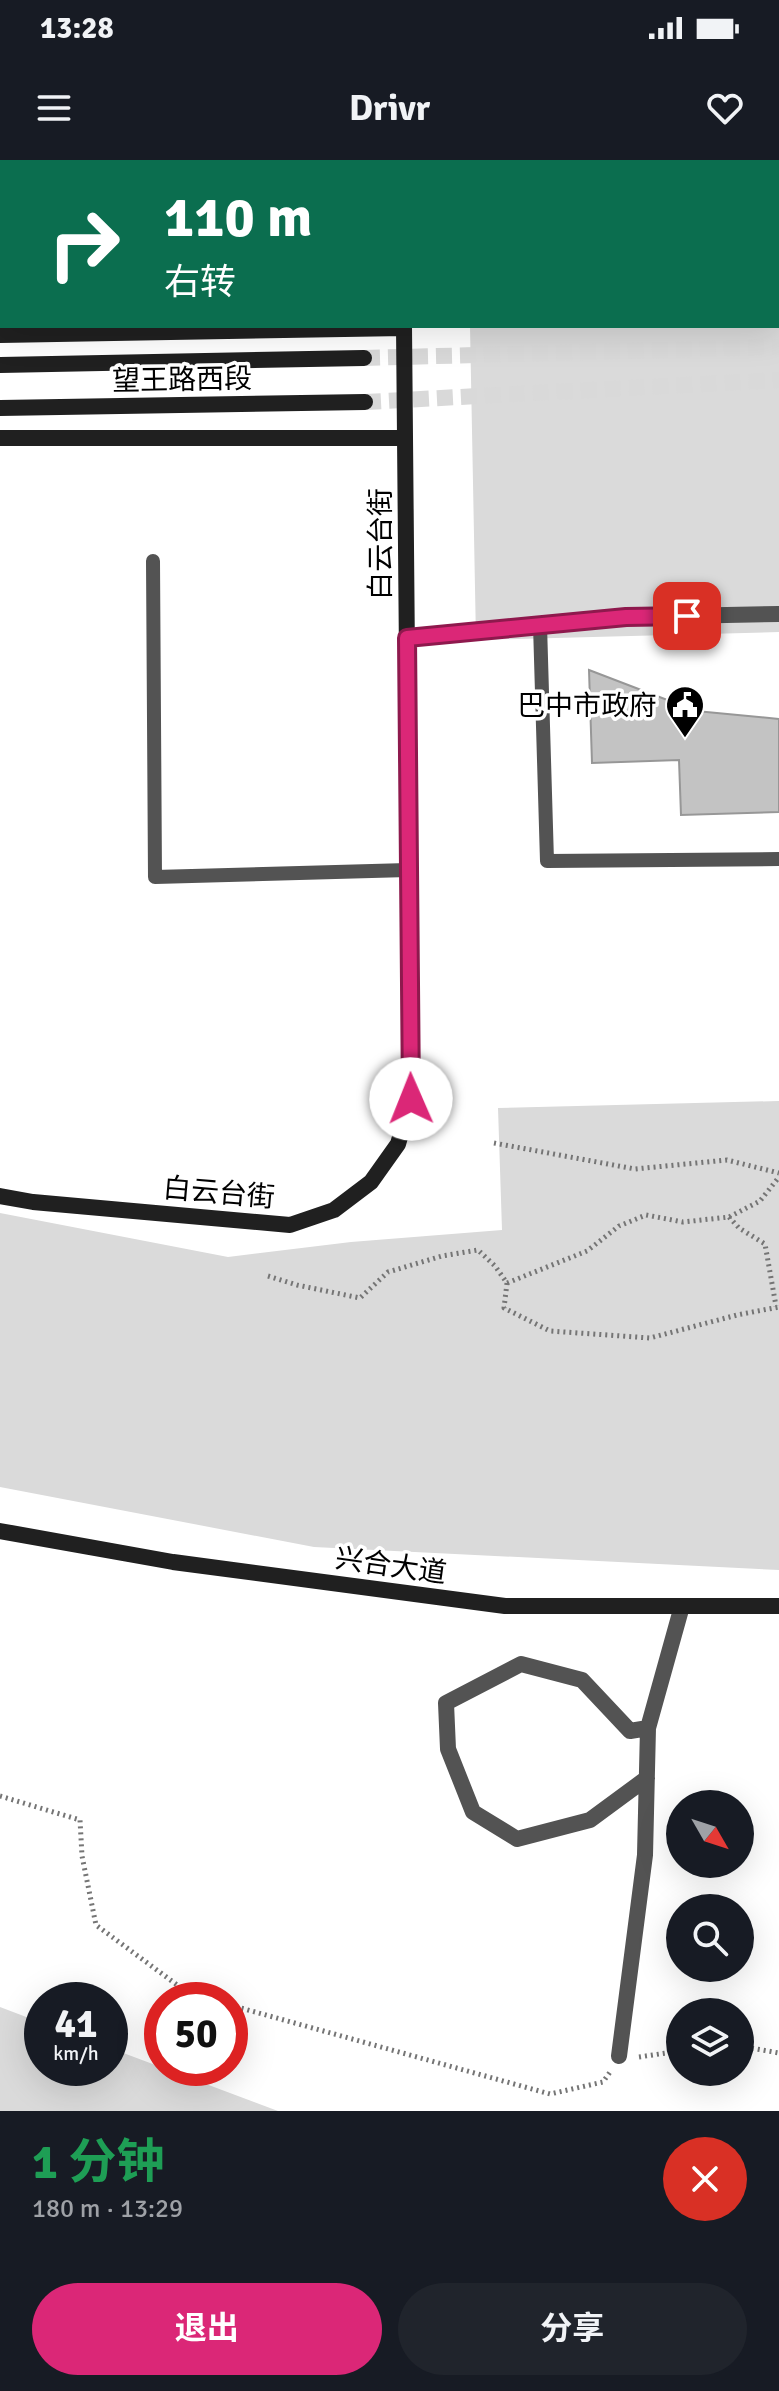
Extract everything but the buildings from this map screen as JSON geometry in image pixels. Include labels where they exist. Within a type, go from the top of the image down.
[{"type":"main road","points":[[0,335],[354,328]]},
{"type":"main road","name":"白云台街","points":[[0,1196],[33,1202],[290,1225],[334,1210],[371,1182],[398,1144],[411,1099],[404,328]]},
{"type":"main road","name":"望王路西段","points":[[0,365],[364,358]]},
{"type":"main road","name":"望王路西段","points":[[0,408],[365,402]]},
{"type":"main road","points":[[0,438],[405,438]]},
{"type":"main road","name":"兴合大道","points":[[0,1531],[173,1562],[505,1606],[779,1606]]},
{"type":"street","points":[[407,638],[626,617],[779,614]]},
{"type":"street","points":[[619,2056],[645,1855],[648,1728],[682,1606]]},
{"type":"street","points":[[647,1778],[590,1820],[517,1839],[473,1812],[448,1749],[446,1703],[521,1664],[582,1680],[630,1731],[648,1728]]},
{"type":"lane","points":[[153,561],[155,877],[408,870]]},
{"type":"lane","points":[[540,625],[547,861],[779,859]]},
{"type":"path","points":[[494,1143],[635,1169],[727,1160],[779,1175],[760,1201],[729,1217],[683,1222],[646,1215],[619,1226],[587,1251],[507,1283]]},
{"type":"path","points":[[268,1276],[360,1298],[388,1272],[442,1256],[478,1250],[507,1283],[504,1308],[550,1331],[650,1338],[778,1307],[765,1244],[739,1228],[729,1217]]},
{"type":"path","points":[[0,1796],[80,1820],[82,1856],[96,1925],[173,1982]]},
{"type":"path","points":[[248,2010],[550,2094],[603,2082],[619,2056],[634,2058],[666,2053]]},
{"type":"path","points":[[754,2049],[779,2053]]},
{"type":"shaded area","points":[[470,328],[779,328],[779,632],[476,640]]},
{"type":"shaded area","points":[[779,1101],[779,1570],[314,1547],[0,1487],[0,1213],[228,1257],[351,1242],[502,1230],[498,1108]]},
{"type":"shaded area","points":[[0,2007],[24,2016],[24,2086],[128,2086],[128,2055],[144,2061],[144,2086],[211,2086],[278,2111],[0,2111]]},
{"type":"tunnel","points":[[364,358],[779,347]]},
{"type":"tunnel","points":[[365,402],[779,380]]},
{"type":"place","name":"巴中市政府","points":[[685,739]]},
{"type":"route","points":[[411,1099],[407,638],[626,617],[687,616]]}]
